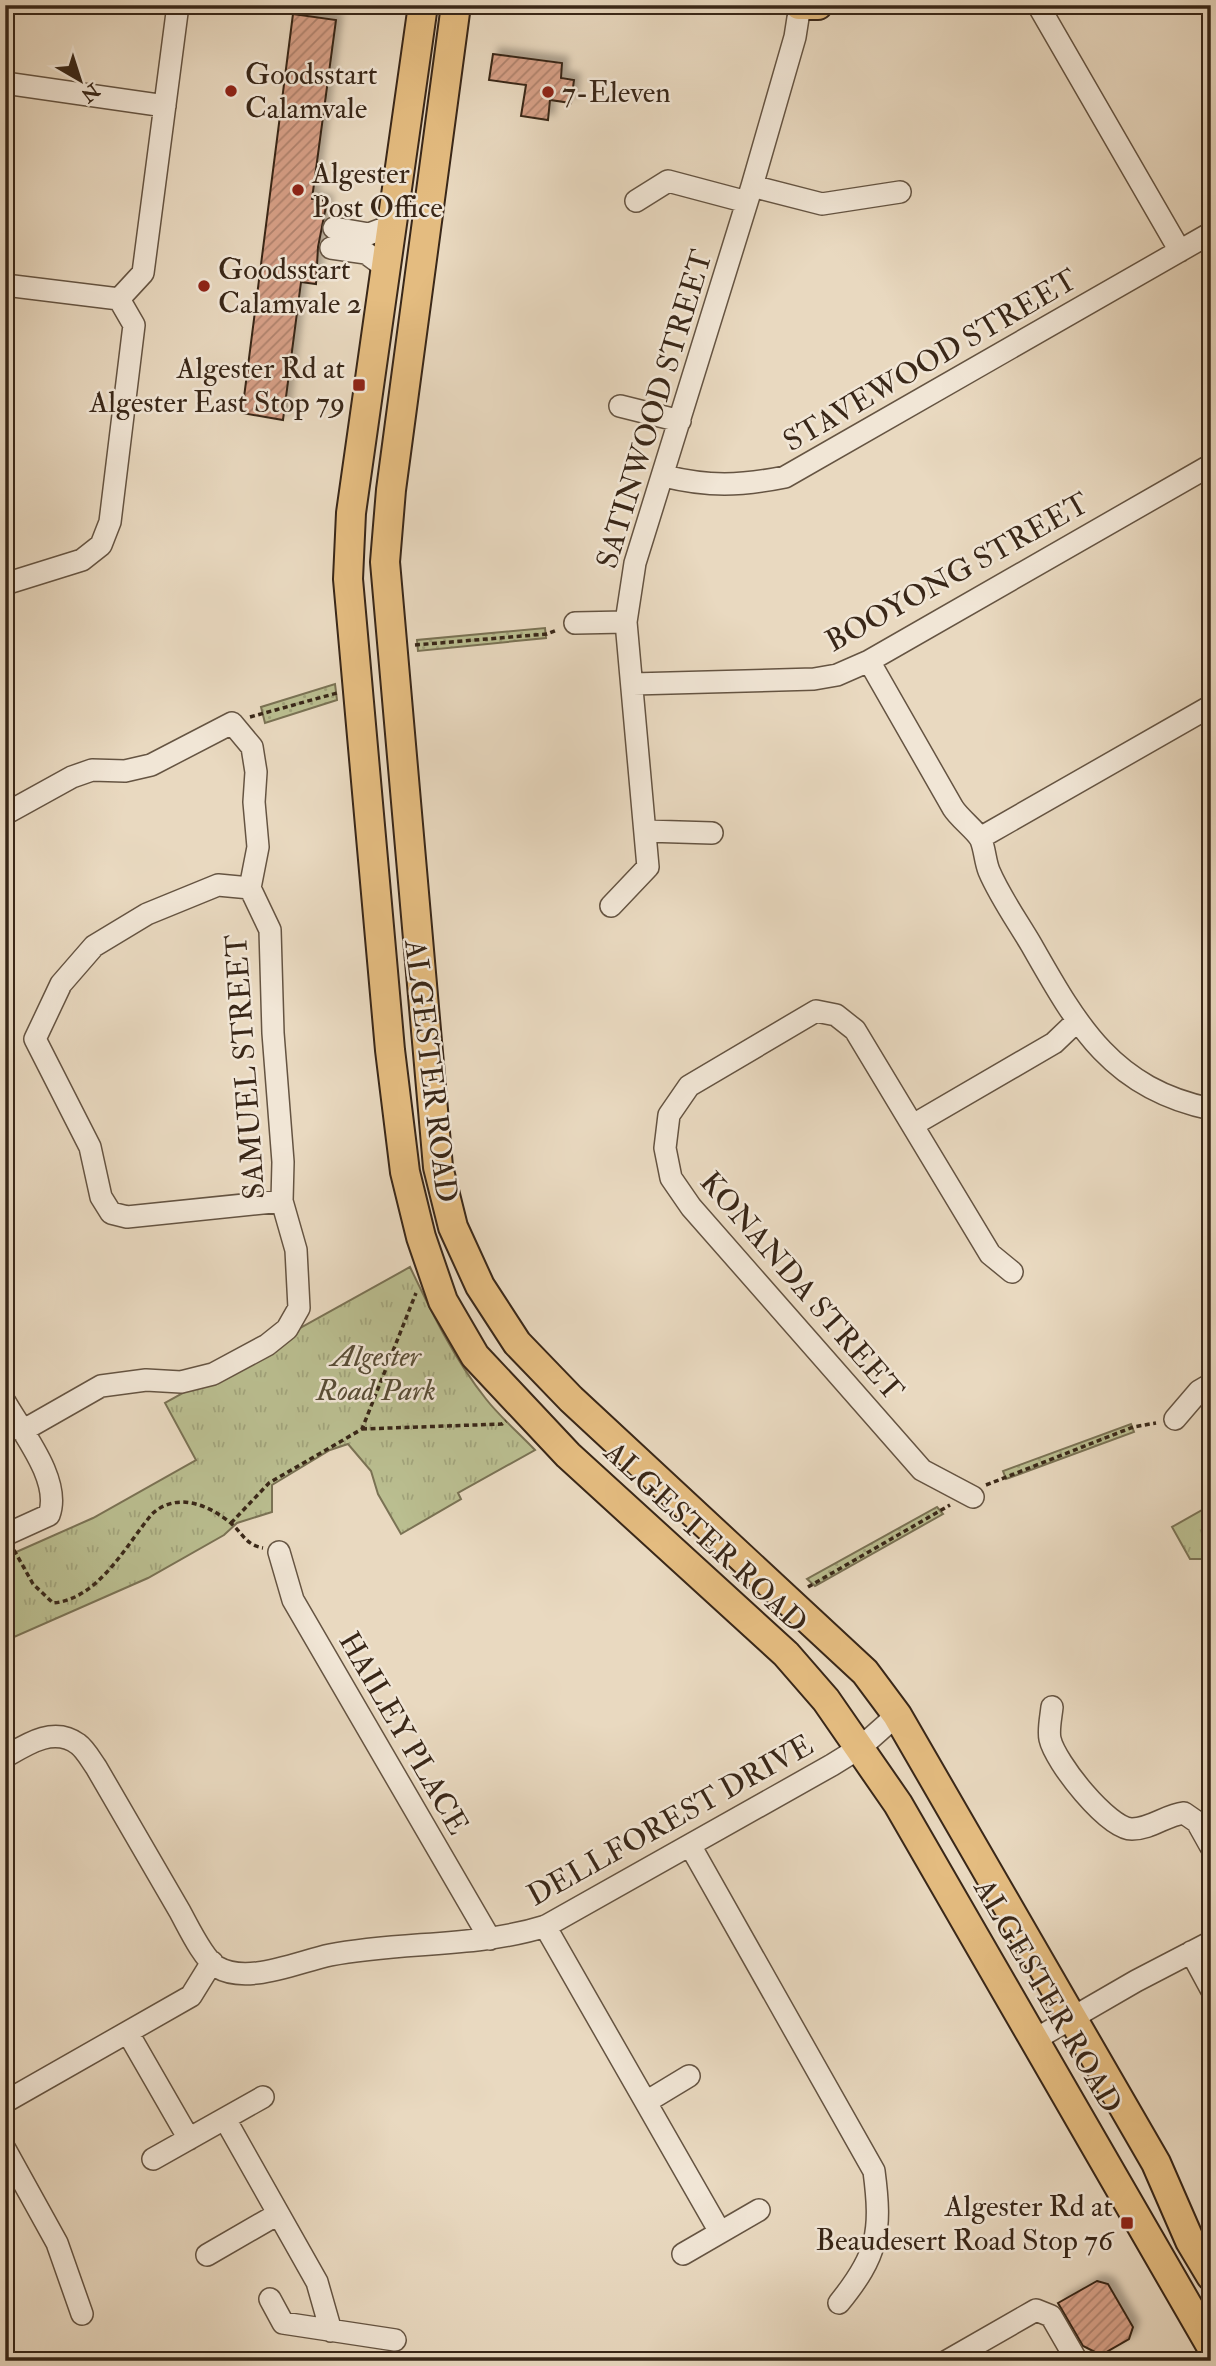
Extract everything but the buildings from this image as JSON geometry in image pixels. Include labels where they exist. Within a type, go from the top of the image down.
[{"type":"main road","name":"ALGESTER ROAD","points":[[423,5],[384,267],[351,526],[348,579],[390,1049],[405,1172],[421,1237],[443,1301],[475,1356],[568,1455],[786,1654],[861,1747],[898,1804],[1211,2346]]},
{"type":"main road","name":"ALGESTER ROAD","points":[[456,5],[391,490],[385,562],[438,1167],[453,1227],[480,1286],[526,1352],[571,1399],[865,1672],[897,1715],[1156,2163],[1190,2241],[1211,2276]]},
{"type":"main road","points":[[800,5],[818,5]]},
{"type":"street","points":[[119,299],[143,273],[178,5]]},
{"type":"street","name":"SATINWOOD STREET","points":[[611,906],[649,867],[626,622],[635,563],[749,194],[795,37],[800,5]]},
{"type":"street","points":[[1038,5],[1180,251]]},
{"type":"street","points":[[5,83],[165,106]]},
{"type":"street","points":[[636,201],[668,181],[822,204],[900,192]]},
{"type":"street","points":[[384,267],[366,253],[332,238],[369,234],[390,226]]},
{"type":"street","name":"STAVEWOOD STREET","points":[[664,476],[701,485],[746,484],[785,477],[1211,233]]},
{"type":"street","points":[[5,285],[119,299]]},
{"type":"street","points":[[5,584],[82,559],[101,545],[110,522],[134,325],[119,299]]},
{"type":"street","points":[[620,406],[680,421]]},
{"type":"street","name":"BOOYONG STREET","points":[[633,684],[814,679],[837,675],[869,661],[1211,465]]},
{"type":"street","points":[[575,623],[626,622]]},
{"type":"street","points":[[869,661],[958,816],[980,838],[990,873],[1076,1023],[1101,1054],[1143,1086],[1184,1103],[1211,1109]]},
{"type":"street","points":[[980,838],[1211,706]]},
{"type":"street","points":[[5,814],[72,777],[92,770],[125,771],[150,765],[232,723],[251,747],[256,772],[254,802],[258,847],[250,888],[218,885],[147,915],[94,946],[61,984],[35,1039],[90,1147],[101,1197],[111,1213],[127,1217],[282,1201]]},
{"type":"street","points":[[646,831],[712,833]]},
{"type":"street","name":"SAMUEL STREET","points":[[22,1431],[102,1386],[146,1380],[181,1382],[213,1374],[267,1345],[287,1329],[299,1308],[296,1250],[282,1201],[283,1162],[273,1033],[270,930],[250,888]]},
{"type":"street","name":"KONANDA STREET","points":[[912,1125],[855,1031],[835,1016],[816,1011],[689,1086],[669,1115],[665,1148],[671,1178],[691,1207],[922,1470],[973,1497]]},
{"type":"street","points":[[1012,1272],[990,1254],[912,1125],[1054,1044],[1076,1023]]},
{"type":"street","points":[[1175,1419],[1199,1391],[1211,1384]]},
{"type":"street","points":[[5,1402],[52,1485],[54,1502],[49,1514],[6,1535]]},
{"type":"street","name":"HAILEY PLACE","points":[[278,1552],[293,1600],[490,1939]]},
{"type":"street","points":[[1052,1707],[1050,1738],[1056,1755],[1106,1817],[1118,1826],[1132,1829],[1184,1813],[1197,1822],[1211,1847]]},
{"type":"street","name":"DELLFOREST DRIVE","points":[[212,1962],[215,1967],[240,1975],[261,1974],[294,1962],[335,1954],[490,1939],[522,1934],[545,1926],[691,1847],[861,1747],[897,1715]]},
{"type":"street","points":[[5,1757],[32,1741],[52,1736],[78,1744],[96,1767],[212,1962],[191,1996],[5,2102]]},
{"type":"street","points":[[691,1847],[874,2171],[879,2207],[876,2242],[862,2275],[839,2304]]},
{"type":"street","points":[[545,1926],[720,2232]]},
{"type":"street","points":[[1034,2040],[1211,1942]]},
{"type":"street","points":[[1191,1952],[1211,1989]]},
{"type":"street","points":[[128,2033],[189,2139]]},
{"type":"street","points":[[646,2102],[690,2076]]},
{"type":"street","points":[[153,2160],[263,2097]]},
{"type":"street","points":[[225,2119],[317,2282],[331,2331]]},
{"type":"street","points":[[5,2150],[57,2243],[82,2314]]},
{"type":"street","points":[[683,2253],[759,2210]]},
{"type":"street","points":[[206,2255],[278,2214]]},
{"type":"street","points":[[270,2299],[283,2323],[395,2340]]},
{"type":"street","points":[[951,2359],[1027,2313],[1049,2303],[1077,2361]]},
{"type":"path","points":[[392,649],[547,634],[575,623]]},
{"type":"path","points":[[232,723],[335,693],[359,690]]},
{"type":"path","points":[[362,1429],[418,1286]]},
{"type":"path","points":[[230,1523],[269,1483],[362,1429],[502,1424],[510,1417]]},
{"type":"path","points":[[804,1592],[812,1583],[950,1505],[973,1497],[990,1481],[1133,1427],[1175,1419]]},
{"type":"path","points":[[6,1535],[33,1584],[53,1603],[64,1602],[101,1577],[162,1506],[174,1501],[198,1504],[230,1523],[250,1546],[278,1552]]},
{"type":"green space","points":[[545,628],[546,638],[418,651],[417,640]]},
{"type":"green space","points":[[335,684],[337,700],[265,723],[261,707]]},
{"type":"green space","name":"Algester Road Park","points":[[410,1267],[444,1335],[474,1384],[497,1412],[535,1450],[458,1493],[461,1499],[401,1534],[378,1494],[371,1471],[348,1444],[330,1450],[272,1485],[272,1512],[237,1523],[224,1535],[148,1578],[5,1641],[5,1557],[93,1518],[196,1460],[165,1403]]},
{"type":"green space","points":[[1131,1424],[1134,1432],[1006,1479],[1003,1471]]},
{"type":"green space","points":[[1211,1505],[1211,1559],[1190,1559],[1172,1527]]},
{"type":"green space","points":[[937,1507],[943,1514],[815,1586],[807,1579]]},
{"type":"place","name":"Goodsstart Calamvale","points":[[231,91]]},
{"type":"place","name":"7-Eleven","points":[[548,92]]},
{"type":"place","name":"Algester Post Office","points":[[298,190]]},
{"type":"place","name":"Goodsstart Calamvale 2","points":[[204,286]]},
{"type":"place","name":"Algester Rd at Algester East Stop 79","points":[[359,385]]},
{"type":"place","name":"Algester Rd at Beaudesert Road Stop 76","points":[[1127,2223]]}]
